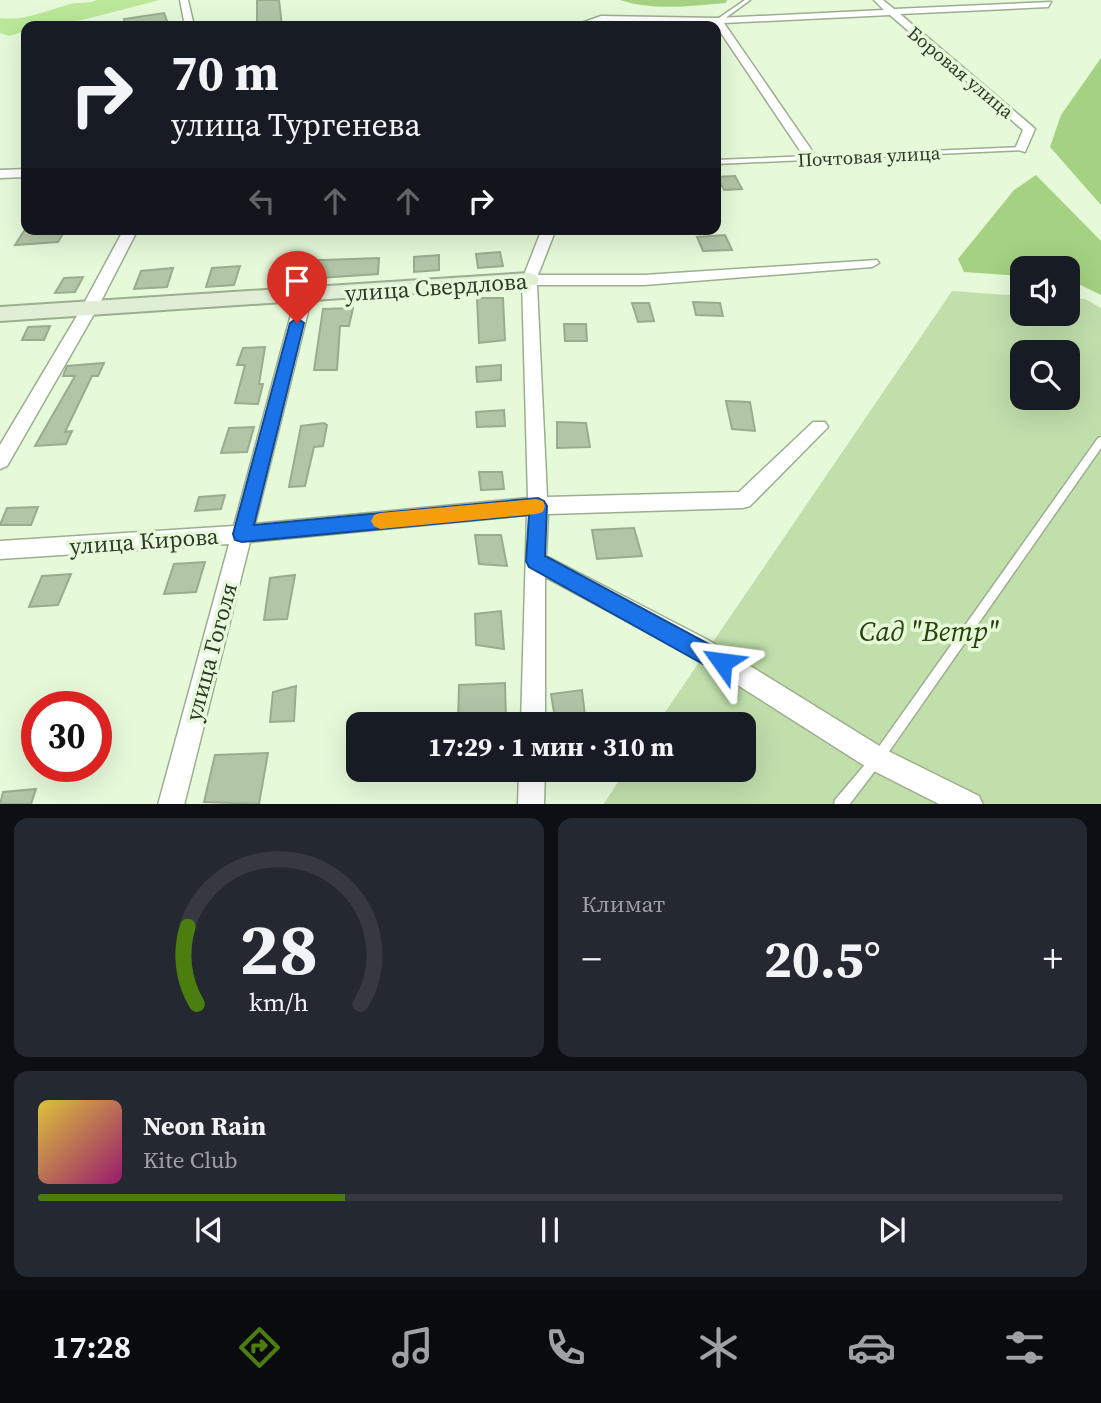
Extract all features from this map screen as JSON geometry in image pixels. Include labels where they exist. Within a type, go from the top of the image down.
[{"type":"street","points":[[184,0],[188,21]]},
{"type":"street","name":"Боровая улица","points":[[878,0],[1029,129],[1021,149]]},
{"type":"street","points":[[718,21],[1048,5]]},
{"type":"street","points":[[595,21],[627,21]]},
{"type":"street","points":[[721,25],[811,158]]},
{"type":"street","points":[[0,174],[21,173]]},
{"type":"street","points":[[0,461],[89,309],[128,235]]},
{"type":"street","points":[[533,712],[538,506],[529,280],[547,235]]},
{"type":"street","name":"улица Свердлова","points":[[0,314],[529,280],[644,280],[872,262]]},
{"type":"street","name":"улица Гоголя","points":[[172,804],[304,296]]},
{"type":"street","name":"улица Кирова","points":[[0,550],[242,534],[538,506],[743,500],[819,426]]},
{"type":"street","points":[[535,561],[699,648],[877,759],[970,804]]},
{"type":"street","points":[[531,804],[532,782]]},
{"type":"lane","points":[[718,21],[748,0]]},
{"type":"lane","name":"Почтовая улица","points":[[721,162],[1021,149]]},
{"type":"lane","points":[[840,804],[877,759],[1101,441]]},
{"type":"green space","name":"Сад \"Ветр\"","points":[[952,291],[1010,295],[1010,326],[1080,326],[1080,299],[1101,308],[1101,804],[604,804],[618,782],[756,782],[756,712],[665,712]]},
{"type":"shaded area","points":[[160,0],[82,20],[21,21],[21,32],[9,36],[0,33],[0,18],[27,17],[70,4]]},
{"type":"shaded area","points":[[620,0],[727,0],[726,3],[672,7],[646,6]]},
{"type":"shaded area","points":[[1101,58],[1101,205],[1050,147],[1061,115]]},
{"type":"shaded area","points":[[1036,175],[1101,241],[1101,295],[1080,285],[1080,256],[1010,256],[1010,275],[964,272],[958,259],[1014,190]]},
{"type":"building","points":[[257,0],[279,0],[281,21],[257,21]]},
{"type":"building","points":[[164,13],[167,21],[124,21]]},
{"type":"building","points":[[735,176],[742,189],[724,190],[721,177]]},
{"type":"building","points":[[21,235],[62,235],[58,242],[15,245]]},
{"type":"building","points":[[725,235],[732,250],[703,251],[697,237]]},
{"type":"building","points":[[500,252],[503,266],[478,268],[476,254]]},
{"type":"building","points":[[439,255],[439,270],[414,272],[414,257]]},
{"type":"building","points":[[379,258],[378,274],[290,280],[294,261]]},
{"type":"building","points":[[240,266],[234,285],[206,287],[212,268]]},
{"type":"building","points":[[173,268],[167,287],[134,289],[141,271]]},
{"type":"building","points":[[83,277],[75,292],[55,293],[64,278]]},
{"type":"building","points":[[477,298],[503,298],[505,340],[479,343]]},
{"type":"building","points":[[693,302],[720,303],[723,316],[696,315]]},
{"type":"building","points":[[632,303],[649,303],[654,321],[638,322]]},
{"type":"building","points":[[353,308],[349,326],[340,326],[337,370],[314,370],[323,309]]},
{"type":"building","points":[[564,324],[586,324],[587,341],[565,341]]},
{"type":"building","points":[[50,326],[44,340],[22,340],[28,327]]},
{"type":"building","points":[[265,347],[259,384],[263,384],[258,404],[235,403],[245,365],[237,365],[243,348]]},
{"type":"building","points":[[104,363],[98,376],[92,376],[65,432],[72,431],[66,444],[35,446],[75,376],[63,376],[67,366]]},
{"type":"building","points":[[501,365],[501,380],[477,382],[476,367]]},
{"type":"building","points":[[726,401],[750,402],[755,431],[732,429]]},
{"type":"building","points":[[504,410],[505,426],[477,427],[476,412]]},
{"type":"building","points":[[557,422],[586,423],[590,447],[557,448]]},
{"type":"building","points":[[324,423],[327,425],[323,446],[314,447],[305,486],[289,487],[301,426]]},
{"type":"building","points":[[254,427],[247,452],[221,453],[229,428]]},
{"type":"building","points":[[479,472],[502,472],[504,489],[481,490]]},
{"type":"building","points":[[225,495],[221,509],[195,511],[199,497]]},
{"type":"building","points":[[38,507],[31,525],[0,525],[7,508]]},
{"type":"building","points":[[634,528],[642,556],[597,559],[592,530]]},
{"type":"building","points":[[475,535],[501,535],[507,566],[479,564]]},
{"type":"building","points":[[205,562],[196,592],[164,594],[174,564]]},
{"type":"building","points":[[71,574],[58,605],[29,607],[42,576]]},
{"type":"building","points":[[295,575],[287,619],[264,620],[270,578]]},
{"type":"building","points":[[501,611],[504,649],[476,645],[475,614]]},
{"type":"building","points":[[505,683],[506,712],[458,712],[459,685]]},
{"type":"building","points":[[296,686],[294,721],[270,722],[273,692]]},
{"type":"building","points":[[582,690],[585,712],[554,712],[551,694]]},
{"type":"building","points":[[268,753],[259,804],[204,802],[215,755]]},
{"type":"building","points":[[36,789],[31,804],[0,804],[3,792]]},
{"type":"slow traffic","points":[[380,521],[536,506]]},
{"type":"route","points":[[297,323],[242,534],[538,506],[535,561],[722,662]]}]
